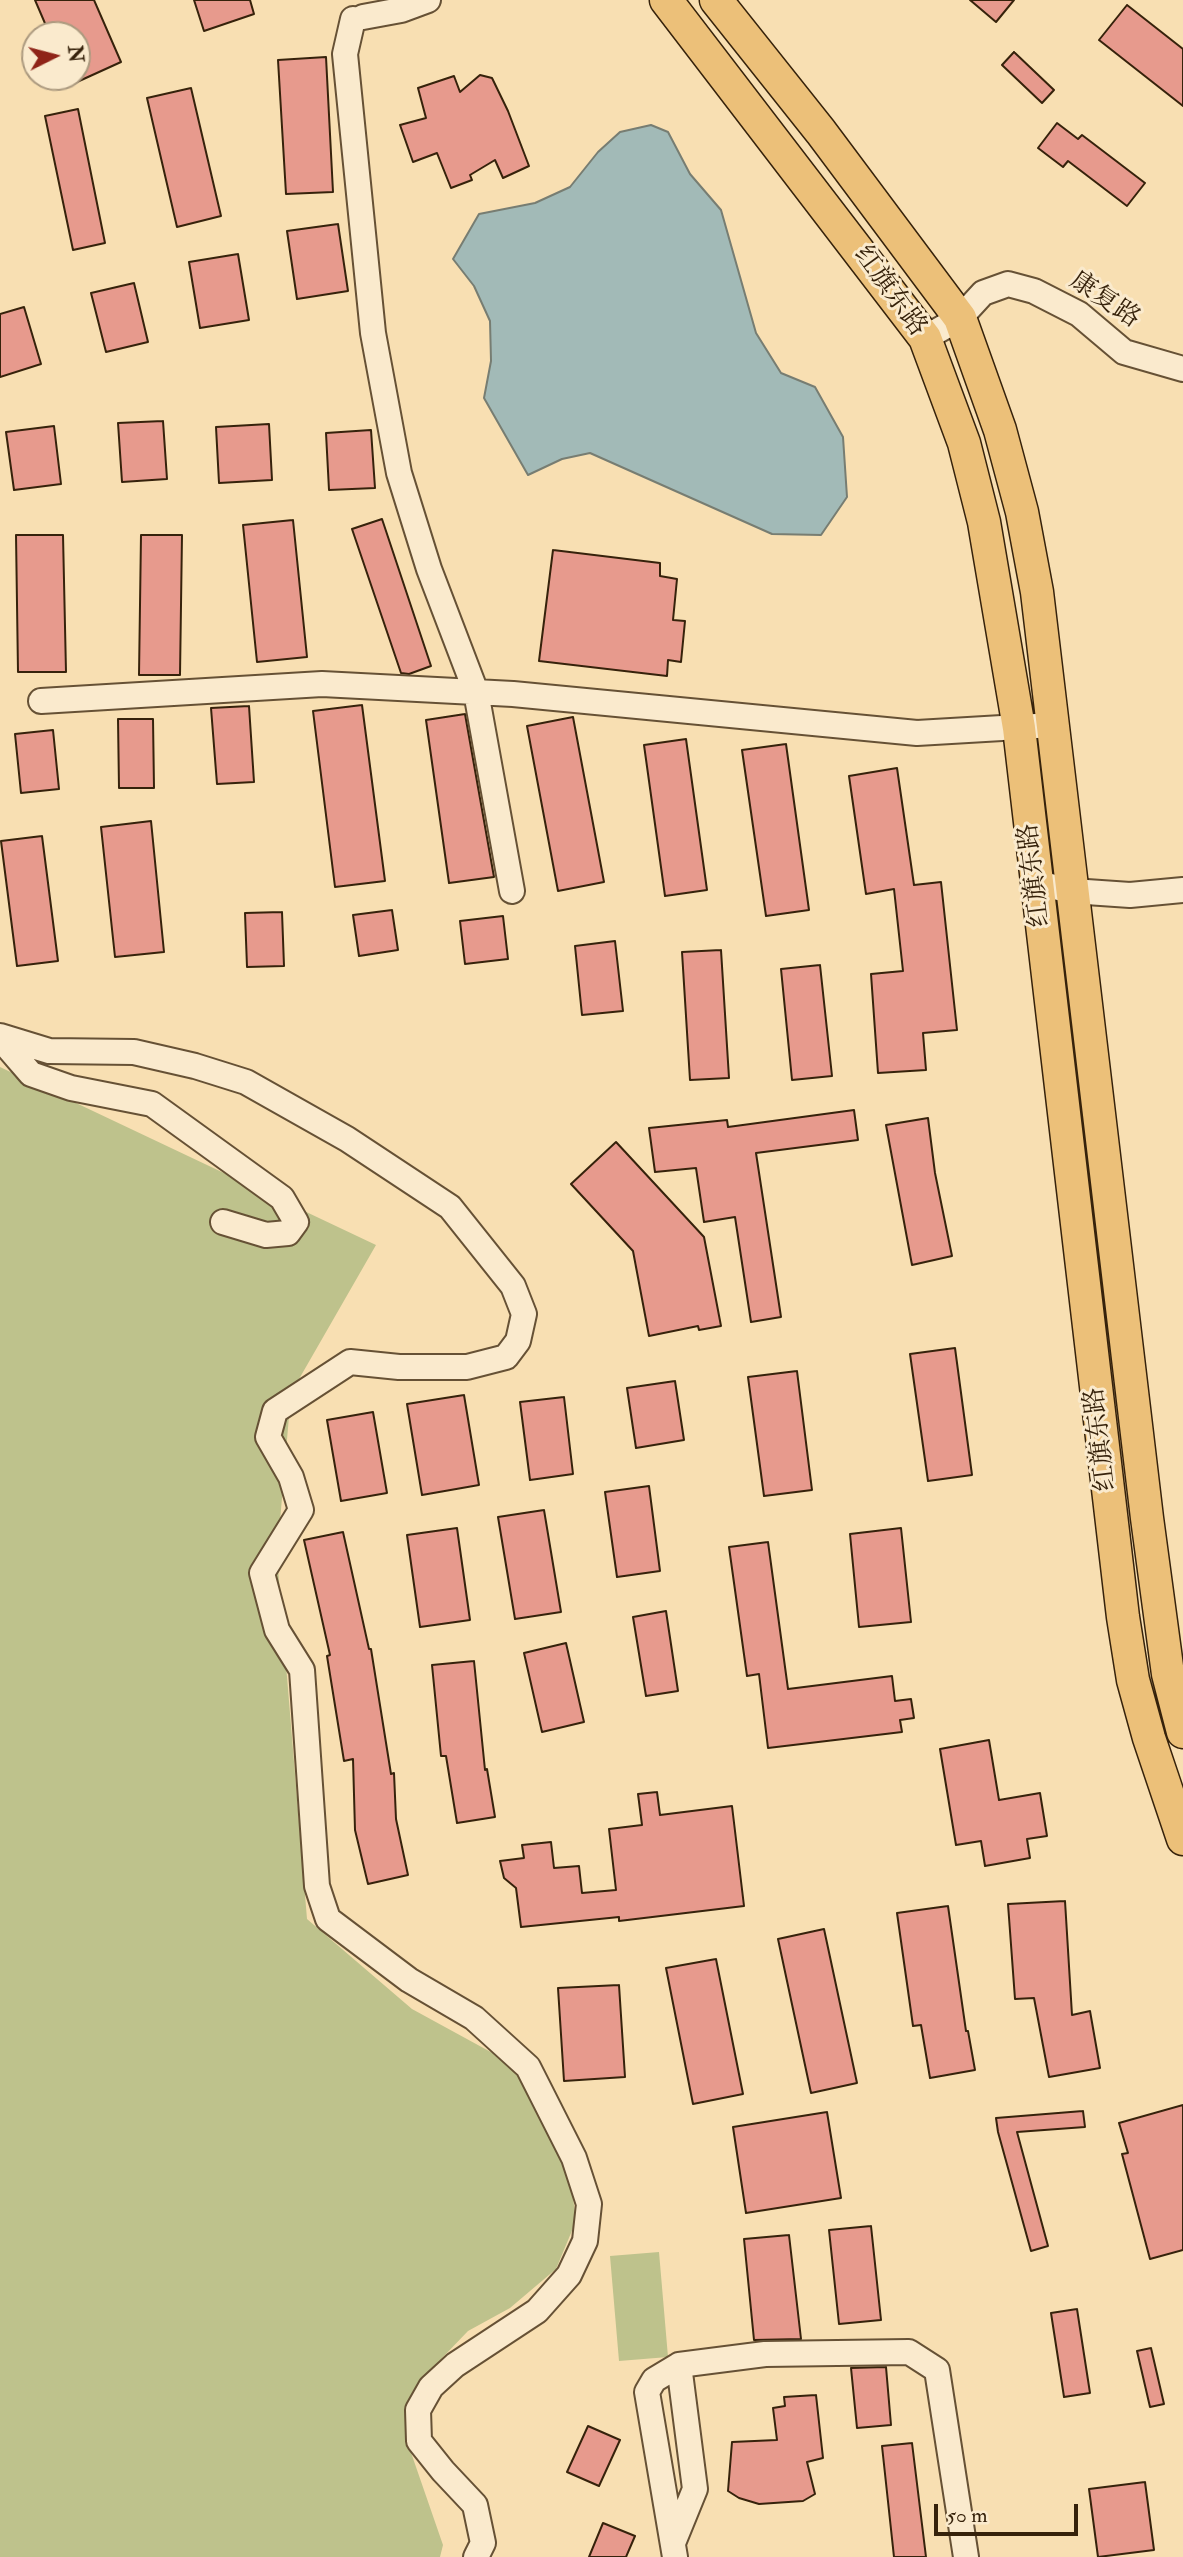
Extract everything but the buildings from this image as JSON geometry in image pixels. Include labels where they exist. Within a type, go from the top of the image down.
[{"type":"main road","name":"红旗东路","points":[[666,0],[925,338],[964,443],[984,522],[1019,728],[1125,1629],[1136,1692],[1183,1839]]},
{"type":"main road","name":"红旗东路","points":[[716,0],[821,132],[960,318],[1000,430],[1022,512],[1037,592],[1152,1560],[1168,1674],[1183,1732]]},
{"type":"street","points":[[428,0],[401,10],[358,18],[345,54],[373,333],[399,473],[429,569],[476,692],[512,891]]},
{"type":"street","name":"康复路","points":[[925,338],[960,318],[983,293],[1008,284],[1034,291],[1079,314],[1124,352],[1183,369]]},
{"type":"street","points":[[41,701],[322,684],[476,692],[917,733],[1053,725]]},
{"type":"street","points":[[1037,883],[1072,891],[1130,895],[1183,890]]},
{"type":"street","points":[[0,1037],[31,1074],[71,1088],[152,1104],[282,1198],[296,1222],[288,1233],[266,1235],[223,1222]]},
{"type":"street","points":[[0,1037],[49,1051],[134,1052],[195,1066],[246,1082],[347,1139],[450,1207],[513,1286],[524,1314],[519,1341],[506,1357],[467,1367],[399,1367],[350,1362],[275,1411],[268,1437],[291,1477],[301,1510],[262,1573],[277,1630],[302,1670],[317,1886],[328,1919],[410,1980],[474,2018],[528,2067],[575,2158],[589,2204],[585,2241],[569,2275],[537,2311],[455,2365],[431,2387],[418,2410],[419,2441],[443,2472],[475,2505],[483,2543],[476,2557]]},
{"type":"street","points":[[674,2550],[647,2392],[654,2380],[679,2365],[765,2354],[909,2352],[937,2370],[966,2557]]},
{"type":"street","points":[[674,2550],[695,2488],[679,2365]]},
{"type":"green space","points":[[0,1067],[376,1245],[291,1393],[277,1556],[307,1919],[412,2009],[520,2068],[569,2167],[576,2221],[556,2269],[510,2308],[468,2331],[419,2382],[407,2441],[443,2545],[440,2557],[0,2557]]},
{"type":"green space","points":[[659,2252],[668,2357],[619,2361],[610,2256]]},
{"type":"water","points":[[651,125],[668,132],[690,174],[721,210],[756,333],[781,373],[815,387],[843,437],[847,497],[821,535],[772,534],[590,453],[562,459],[528,475],[484,398],[491,361],[490,321],[474,286],[453,259],[479,214],[535,203],[570,187],[598,152],[620,132]]}]
